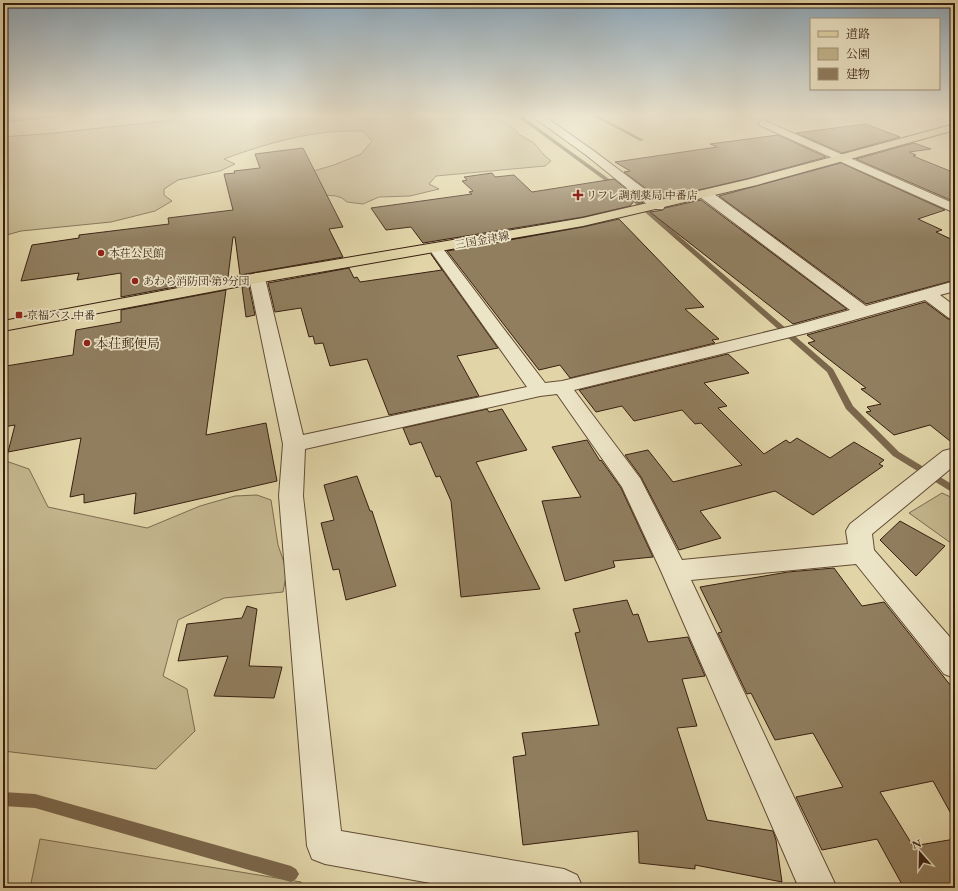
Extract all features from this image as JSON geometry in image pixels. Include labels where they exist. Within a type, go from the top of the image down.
[{"type":"main road","name":"三国金津線","points":[[3,326],[257,278],[436,249],[583,222],[649,208],[853,156]]},
{"type":"street","points":[[593,156],[649,208]]},
{"type":"street","points":[[838,156],[955,209]]},
{"type":"street","points":[[705,194],[778,247],[863,312]]},
{"type":"street","points":[[436,249],[551,389],[632,484],[674,571],[818,888]]},
{"type":"street","points":[[257,278],[294,444],[290,496],[325,846],[564,888]]},
{"type":"street","points":[[294,444],[551,389],[808,327],[955,286]]},
{"type":"street","points":[[928,294],[955,314]]},
{"type":"street","points":[[955,455],[951,456],[859,531],[862,553],[955,665]]},
{"type":"street","points":[[674,571],[862,553]]},
{"type":"green space","points":[[3,156],[235,156],[224,159],[235,164],[220,171],[178,180],[164,189],[164,195],[172,201],[155,211],[111,222],[21,231],[3,236]]},
{"type":"green space","points":[[357,156],[545,156],[551,161],[545,166],[436,176],[429,184],[439,189],[410,196],[379,197],[363,204],[347,202],[336,196],[312,194],[310,172],[334,165]]},
{"type":"green space","points":[[3,460],[29,469],[48,507],[147,528],[200,506],[235,496],[257,495],[271,500],[278,545],[287,571],[283,592],[224,598],[178,620],[163,676],[187,689],[195,731],[156,769],[3,751]]},
{"type":"green space","points":[[942,493],[955,499],[955,546],[909,513]]},
{"type":"green space","points":[[40,839],[301,882],[302,888],[30,888]]},
{"type":"building","points":[[256,156],[307,156],[343,227],[329,229],[343,257],[240,275],[235,237],[233,237],[228,277],[121,297],[121,273],[77,280],[79,273],[21,281],[32,245],[79,238],[79,235],[169,224],[168,218],[233,210],[224,174],[235,173],[234,171],[260,168]]},
{"type":"building","points":[[659,156],[823,156],[826,157],[750,178],[660,199],[624,172],[630,171],[615,162]]},
{"type":"building","points":[[868,156],[914,156],[913,156],[955,173],[955,202],[856,159]]},
{"type":"building","points":[[841,163],[945,210],[918,219],[942,230],[936,232],[955,241],[955,280],[866,304],[719,196]]},
{"type":"building","points":[[492,173],[495,177],[514,175],[532,192],[614,179],[643,203],[639,203],[635,200],[630,206],[583,217],[423,243],[411,227],[386,230],[371,208],[472,194],[469,192],[473,191],[462,181],[467,180],[464,177]]},
{"type":"building","points":[[701,200],[847,309],[793,324],[650,212]]},
{"type":"building","points":[[619,219],[704,307],[685,309],[719,339],[712,340],[715,343],[570,378],[560,365],[539,370],[447,251],[583,227]]},
{"type":"building","points":[[431,254],[498,348],[457,356],[479,396],[389,415],[367,359],[330,366],[323,343],[315,344],[313,336],[309,337],[301,308],[275,312],[268,283],[349,268],[354,278],[357,277],[360,282],[442,270]]},
{"type":"building","points":[[249,286],[255,315],[246,317],[242,287]]},
{"type":"building","points":[[226,290],[206,435],[266,423],[277,481],[134,514],[136,493],[84,503],[84,494],[70,497],[81,438],[8,452],[15,425],[3,427],[3,380],[6,366],[73,355],[76,330],[121,322],[121,310]]},
{"type":"building","points":[[925,302],[948,319],[955,320],[955,445],[930,425],[894,435],[866,412],[871,411],[867,407],[881,404],[861,389],[866,388],[808,343],[815,341],[807,335]]},
{"type":"building","points":[[728,354],[749,373],[704,383],[727,406],[718,408],[764,454],[786,440],[790,443],[797,438],[830,458],[854,442],[884,460],[879,464],[883,466],[813,515],[775,491],[700,511],[721,538],[679,550],[641,477],[625,455],[648,450],[673,482],[742,465],[701,423],[695,424],[682,410],[634,421],[622,406],[596,412],[579,390]]},
{"type":"building","points":[[487,409],[489,412],[502,409],[527,450],[476,462],[540,589],[461,597],[451,501],[440,476],[436,477],[421,442],[410,445],[403,428]]},
{"type":"building","points":[[587,440],[600,461],[601,460],[621,488],[653,557],[613,561],[615,567],[565,581],[542,501],[581,497],[552,447]]},
{"type":"building","points":[[357,476],[370,511],[372,511],[396,586],[346,600],[339,569],[333,570],[321,523],[334,520],[324,485]]},
{"type":"building","points":[[900,521],[945,546],[916,576],[880,540]]},
{"type":"building","points":[[834,568],[862,606],[884,602],[955,691],[955,821],[933,781],[880,792],[913,846],[955,839],[955,888],[904,888],[877,839],[822,850],[796,797],[843,787],[813,733],[775,740],[751,693],[747,694],[718,633],[722,632],[700,587],[788,572]]},
{"type":"building","points":[[627,600],[633,615],[638,614],[648,642],[688,637],[705,676],[682,679],[697,726],[677,728],[707,820],[773,831],[776,840],[782,882],[695,865],[695,869],[639,863],[638,831],[523,845],[513,757],[526,755],[522,733],[599,725],[575,633],[580,632],[573,609]]},
{"type":"building","points":[[247,606],[257,609],[249,666],[282,667],[274,698],[214,696],[228,656],[178,661],[187,624],[242,618]]},
{"type":"waterway","points":[[573,156],[632,198],[830,371],[849,407],[896,454],[955,491]]},
{"type":"waterway","points":[[3,799],[35,801],[291,874]]},
{"type":"place","name":"リフレ調剤薬局 中番店","points":[[578,195]]},
{"type":"place","name":"本荘公民館","points":[[101,253]]},
{"type":"place","name":"あわら消防団 第9分団","points":[[135,281]]},
{"type":"place","name":"京福バス 中番","points":[[19,315]]},
{"type":"place","name":"本荘郵便局","points":[[87,343]]}]
